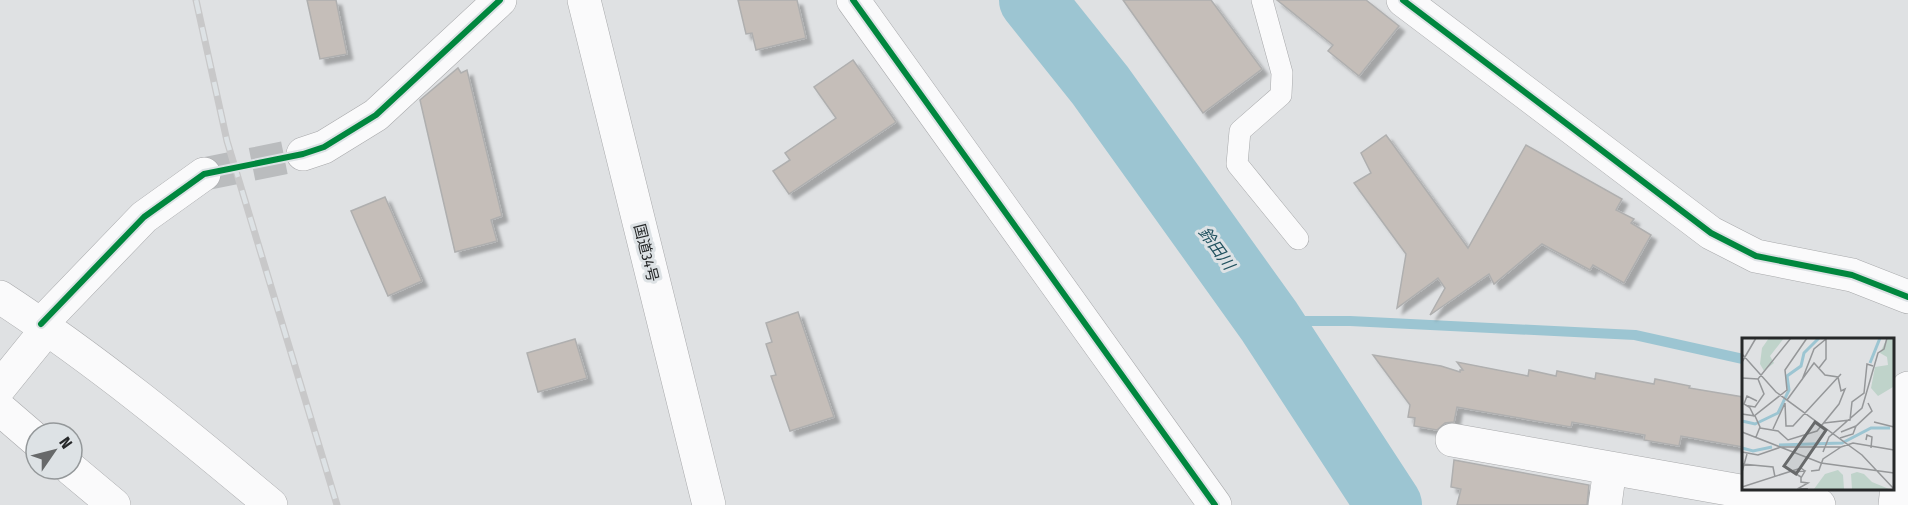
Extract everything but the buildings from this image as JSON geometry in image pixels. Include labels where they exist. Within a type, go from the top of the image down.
[{"type":"main road","points":[[303,154],[324,147],[376,115],[500,0]]},
{"type":"main road","name":"国道34号","points":[[584,0],[708,505]]},
{"type":"main road","points":[[853,0],[1215,505]]},
{"type":"main road","points":[[1403,0],[1711,233],[1756,256],[1852,275],[1908,297]]},
{"type":"main road","points":[[0,387],[44,326],[144,217],[204,174]]},
{"type":"main road","points":[[0,297],[44,326],[206,450],[271,505]]},
{"type":"main road","points":[[1895,505],[1908,388]]},
{"type":"main road","points":[[0,409],[24,430]]},
{"type":"main road","points":[[1452,440],[1819,505]]},
{"type":"main road","points":[[1605,505],[1610,468]]},
{"type":"main road","points":[[84,480],[114,505]]},
{"type":"lane","points":[[1262,0],[1282,73],[1281,95],[1240,131],[1237,164],[1298,239]]},
{"type":"waterway","name":"鈴田川","points":[[1032,0],[1100,85],[1269,321],[1389,505]]},
{"type":"waterway","points":[[1269,321],[1350,321],[1635,335],[1742,359]]},
{"type":"tunnel","points":[[204,174],[303,154]]},
{"type":"railway","points":[[196,0],[227,141],[337,505]]},
{"type":"cycle path","points":[[41,324],[144,217],[204,174],[303,154],[324,147],[376,115],[500,0]]},
{"type":"cycle path","points":[[853,0],[1215,505]]},
{"type":"cycle path","points":[[1403,0],[1711,233],[1756,256],[1852,275],[1908,297]]}]
